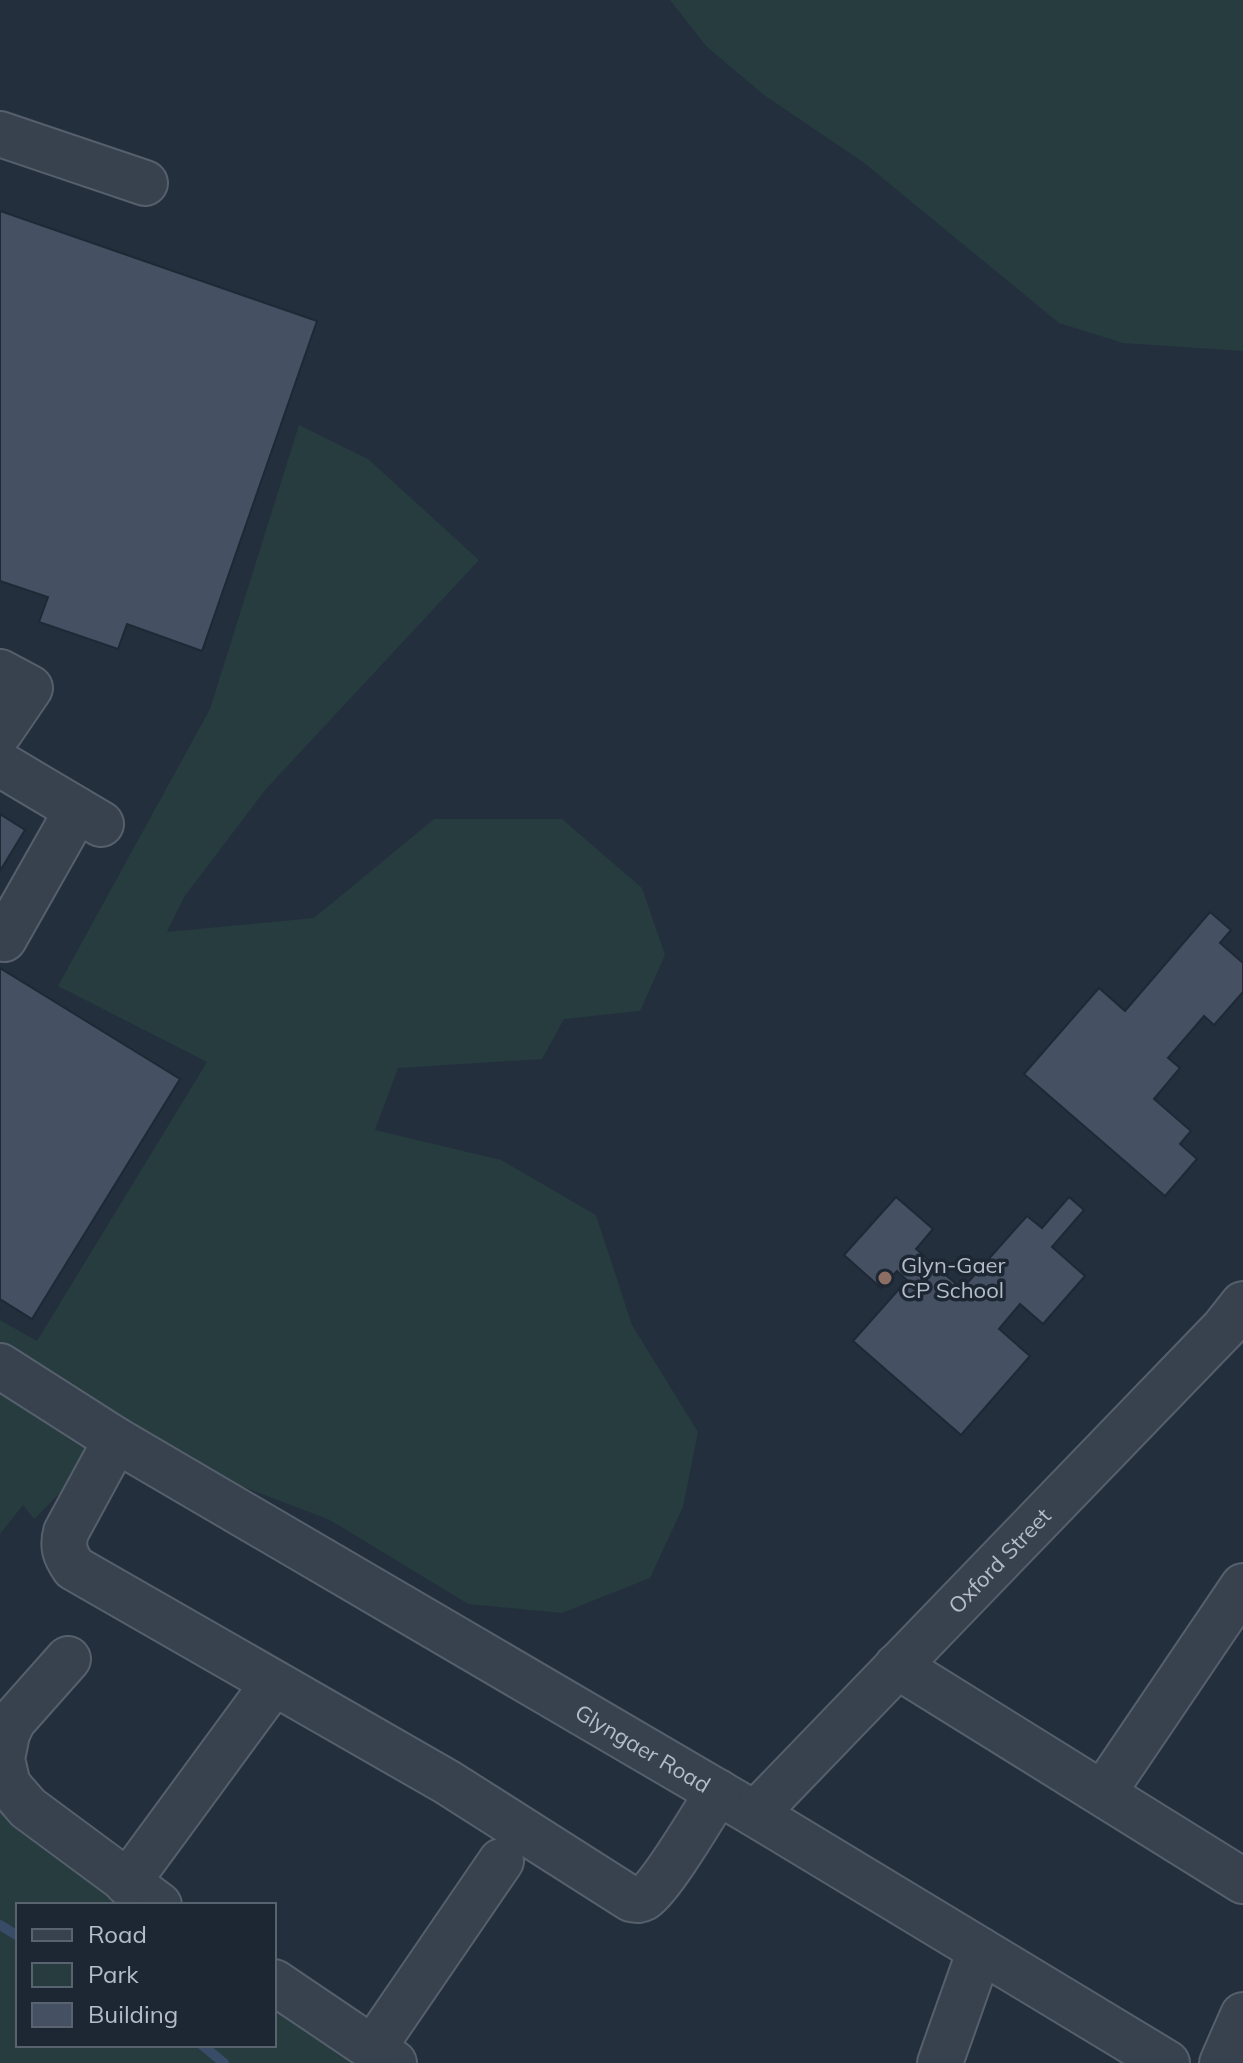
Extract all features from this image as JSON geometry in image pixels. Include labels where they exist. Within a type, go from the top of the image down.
[{"type":"street","points":[[0,134],[145,183]]},
{"type":"street","points":[[0,672],[30,688],[0,732]]},
{"type":"street","points":[[0,764],[89,817],[4,939]]},
{"type":"street","name":"Oxford Street","points":[[755,1814],[897,1666],[1237,1324]]},
{"type":"street","name":"Glyngaer Road","points":[[0,1366],[116,1440],[718,1792],[1167,2063]]},
{"type":"street","points":[[116,1440],[66,1532],[63,1544],[66,1557],[74,1568],[447,1782],[631,1899],[639,1900],[649,1893],[718,1792]]},
{"type":"street","points":[[1103,1793],[1243,1586]]},
{"type":"street","points":[[68,1659],[13,1721],[2,1747],[3,1771],[8,1785],[28,1808],[143,1894],[262,1699]]},
{"type":"street","points":[[897,1666],[1243,1881]]},
{"type":"street","points":[[276,1983],[384,2056],[501,1861]]},
{"type":"street","points":[[940,2063],[980,1950]]},
{"type":"street","points":[[1222,2063],[1243,2015]]},
{"type":"green space","points":[[670,0],[1243,0],[1243,351],[1123,343],[1059,323],[863,162],[764,95],[706,46]]},
{"type":"green space","points":[[299,425],[368,459],[479,560],[266,789],[184,897],[167,932],[314,918],[434,819],[562,819],[642,888],[665,955],[640,1011],[564,1019],[542,1059],[398,1068],[375,1130],[501,1160],[596,1215],[632,1325],[698,1432],[683,1507],[650,1578],[562,1613],[468,1604],[330,1520],[162,1456],[119,1422],[64,1489],[34,1519],[23,1505],[0,1534],[0,1320],[37,1341],[207,1062],[58,986],[210,709]]},
{"type":"green space","points":[[0,1795],[130,1903],[16,1903],[16,2047],[276,2047],[276,2007],[356,2063],[0,2063]]},
{"type":"building","points":[[0,211],[317,321],[202,651],[127,624],[118,649],[39,622],[48,597],[0,581]]},
{"type":"building","points":[[0,814],[25,830],[0,871]]},
{"type":"building","points":[[1210,912],[1231,930],[1220,943],[1243,963],[1243,992],[1214,1025],[1204,1016],[1168,1058],[1180,1068],[1154,1099],[1191,1131],[1180,1144],[1197,1159],[1165,1196],[1024,1074],[1099,988],[1125,1011]]},
{"type":"building","points":[[0,968],[180,1079],[32,1319],[0,1299]]},
{"type":"building","points":[[896,1197],[933,1229],[916,1249],[962,1289],[1027,1216],[1042,1228],[1069,1197],[1084,1210],[1052,1247],[1085,1276],[1043,1324],[1020,1304],[999,1329],[1030,1356],[961,1435],[853,1341],[907,1280],[897,1271],[881,1288],[844,1255]]},
{"type":"waterway","points":[[0,1925],[16,1935]]},
{"type":"waterway","points":[[204,2047],[224,2063]]},
{"type":"place","name":"Glyn-Gaer CP School","points":[[885,1278]]}]
